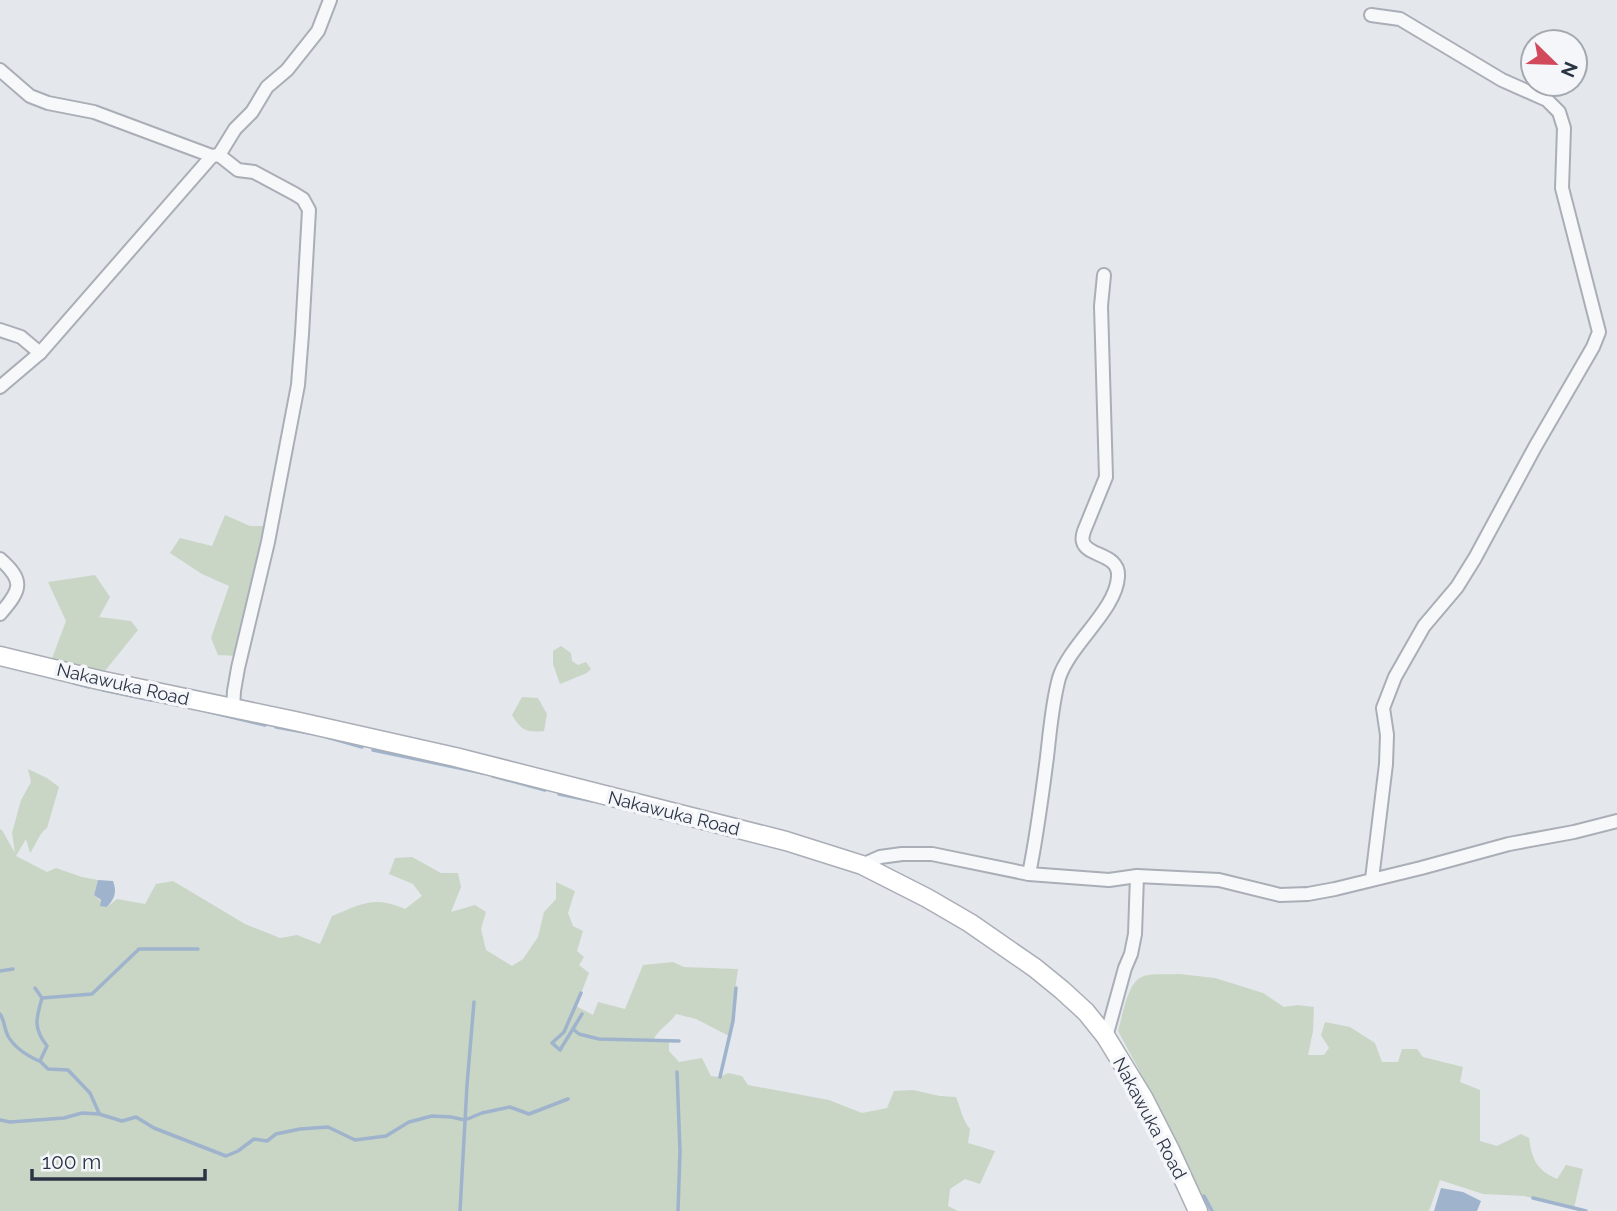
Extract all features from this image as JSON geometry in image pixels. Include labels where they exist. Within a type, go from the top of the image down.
[{"type":"main road","name":"Nakawuka Road","points":[[0,656],[463,759],[786,841],[862,865],[927,898],[1035,968],[1086,1012],[1106,1037],[1144,1099],[1198,1211]]},
{"type":"street","points":[[0,387],[40,353],[252,112],[267,87],[297,59],[318,31],[330,0]]},
{"type":"street","points":[[1371,15],[1400,19],[1502,79],[1547,100],[1559,112],[1564,128],[1562,188],[1600,332],[1475,558],[1457,587],[1424,626],[1395,677],[1382,708],[1387,735],[1386,764],[1372,879]]},
{"type":"street","points":[[0,70],[30,96],[48,103],[94,112],[215,155],[238,170],[254,172],[303,199],[309,210],[298,385],[268,542],[238,668],[233,709]]},
{"type":"street","points":[[1029,874],[1059,679],[1074,650],[1110,599],[1118,577],[1113,563],[1086,547],[1083,539],[1106,477],[1101,306],[1104,275]]},
{"type":"street","points":[[0,330],[21,337],[40,353]]},
{"type":"street","points":[[0,559],[15,574],[18,584],[13,597],[0,614]]},
{"type":"street","points":[[862,865],[880,857],[932,854],[1029,874],[1109,880],[1137,876],[1219,880],[1280,895],[1308,894],[1509,844],[1617,821]]},
{"type":"street","points":[[1106,1037],[1135,934],[1137,876]]},
{"type":"green space","points":[[225,515],[250,526],[270,526],[237,656],[218,655],[211,638],[229,586],[202,574],[170,553],[180,538],[212,546]]},
{"type":"green space","points":[[95,575],[110,597],[99,617],[131,621],[138,630],[100,677],[50,664],[66,621],[48,582]]},
{"type":"green space","points":[[561,646],[571,653],[572,661],[578,665],[586,662],[591,669],[560,684],[553,664],[553,651]]},
{"type":"green space","points":[[522,697],[538,698],[547,714],[544,731],[525,729],[515,720],[512,715]]},
{"type":"green space","points":[[28,769],[59,787],[47,828],[30,853],[26,839],[16,856],[47,872],[56,868],[98,880],[94,895],[107,907],[117,899],[145,904],[156,884],[173,881],[245,924],[280,938],[297,935],[320,944],[332,916],[376,902],[405,909],[422,896],[413,884],[389,874],[395,858],[412,857],[441,873],[458,873],[461,887],[451,912],[475,905],[486,912],[481,929],[486,950],[512,966],[523,959],[538,937],[544,912],[556,899],[556,882],[575,891],[568,913],[573,926],[583,931],[577,951],[584,957],[579,965],[589,973],[576,1006],[593,1015],[598,1002],[625,1009],[643,965],[673,962],[684,967],[738,969],[729,1036],[696,1019],[676,1014],[656,1035],[654,1039],[669,1040],[669,1051],[679,1062],[702,1058],[711,1076],[720,1077],[728,1073],[742,1076],[748,1085],[829,1100],[862,1113],[887,1108],[894,1091],[913,1090],[956,1097],[970,1129],[968,1143],[995,1151],[980,1184],[965,1179],[950,1189],[948,1206],[958,1211],[0,1211],[0,829],[15,853],[12,833],[21,800],[31,782]]},
{"type":"green space","points":[[1179,974],[1215,978],[1263,993],[1284,1007],[1314,1007],[1308,1055],[1324,1055],[1329,1048],[1321,1035],[1325,1022],[1350,1027],[1375,1043],[1382,1062],[1398,1062],[1402,1049],[1417,1049],[1423,1057],[1463,1067],[1460,1082],[1480,1090],[1480,1141],[1497,1146],[1521,1134],[1529,1138],[1537,1163],[1550,1176],[1557,1179],[1566,1165],[1583,1169],[1574,1208],[1524,1196],[1483,1194],[1440,1180],[1429,1211],[1206,1211],[1118,1031],[1126,999],[1138,979],[1148,975]]},
{"type":"water","points":[[98,880],[113,881],[114,895],[107,907],[100,906],[101,900],[94,895]]},
{"type":"water","points":[[1441,1188],[1463,1192],[1481,1201],[1477,1211],[1434,1211]]},
{"type":"waterway","points":[[74,683],[89,687]]},
{"type":"waterway","points":[[103,690],[151,700]]},
{"type":"waterway","points":[[206,711],[265,725]]},
{"type":"waterway","points":[[276,727],[309,733]]},
{"type":"waterway","points":[[327,737],[362,747]]},
{"type":"waterway","points":[[373,750],[483,773]]},
{"type":"waterway","points":[[493,776],[545,790]]},
{"type":"waterway","points":[[559,794],[593,801]]},
{"type":"waterway","points":[[42,998],[92,994],[139,949],[198,949]]},
{"type":"waterway","points":[[0,971],[13,969]]},
{"type":"waterway","points":[[35,988],[42,998],[37,1018],[38,1028],[47,1046],[40,1061],[48,1069],[68,1070],[90,1093],[99,1113]]},
{"type":"waterway","points":[[720,1077],[733,1021],[736,988]]},
{"type":"waterway","points":[[581,993],[564,1032],[552,1043],[560,1050],[582,1014]]},
{"type":"waterway","points":[[460,1211],[474,1002]]},
{"type":"waterway","points":[[0,1014],[11,1040],[22,1051],[39,1061]]},
{"type":"waterway","points":[[573,1029],[579,1034],[599,1039],[679,1041]]},
{"type":"waterway","points":[[677,1072],[680,1151],[678,1211]]},
{"type":"waterway","points":[[0,1120],[10,1122],[64,1118],[82,1113],[99,1114],[122,1121],[136,1117],[154,1128],[226,1156],[254,1139],[267,1141],[276,1134],[300,1129],[328,1127],[355,1140],[386,1136],[409,1122],[432,1116],[465,1120],[510,1107],[529,1114],[568,1099]]},
{"type":"waterway","points":[[1204,1196],[1212,1211]]},
{"type":"waterway","points":[[1533,1198],[1586,1211]]}]
